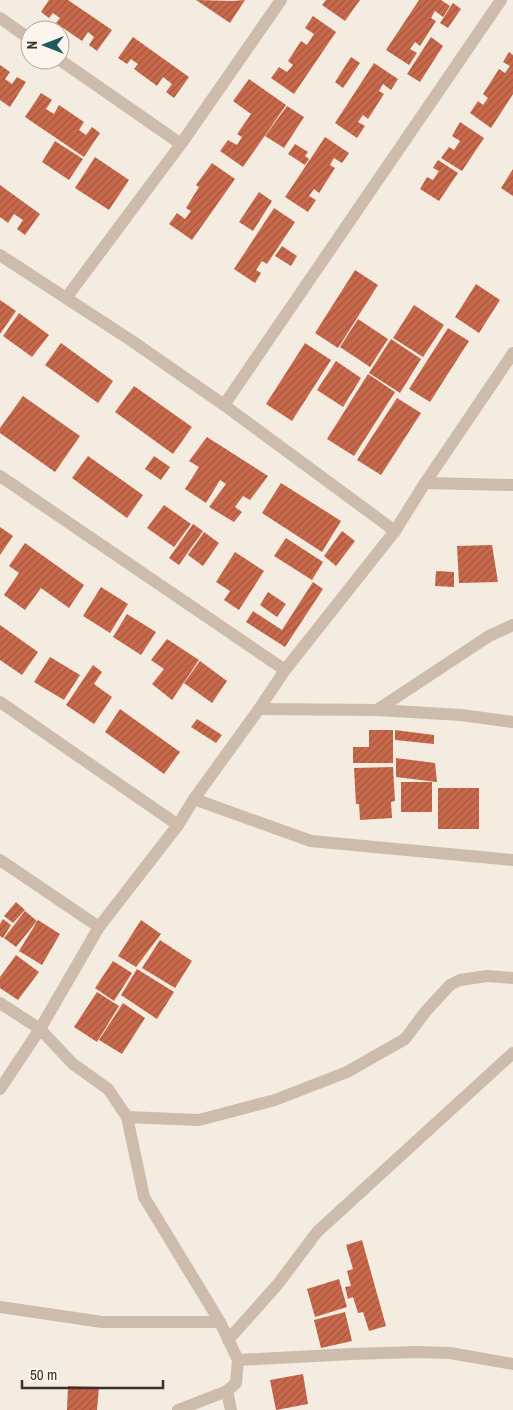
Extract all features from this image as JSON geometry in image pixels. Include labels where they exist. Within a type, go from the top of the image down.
[{"type":"street","points":[[66,298],[181,144],[281,0]]},
{"type":"street","points":[[224,405],[501,0]]},
{"type":"street","points":[[0,18],[20,32]]},
{"type":"street","points":[[70,67],[181,144]]},
{"type":"street","points":[[0,255],[132,341],[224,405],[395,531]]},
{"type":"street","points":[[0,1089],[40,1029],[100,927],[178,825],[194,799],[285,670],[395,531],[513,352]]},
{"type":"street","points":[[0,476],[285,670]]},
{"type":"street","points":[[425,483],[513,485]]},
{"type":"street","points":[[377,710],[489,636],[513,625]]},
{"type":"street","points":[[0,702],[178,825]]},
{"type":"street","points":[[259,709],[377,710],[461,715],[513,722]]},
{"type":"street","points":[[194,799],[311,841],[513,860]]},
{"type":"street","points":[[0,860],[100,927]]},
{"type":"street","points":[[127,1117],[199,1120],[275,1100],[347,1072],[405,1039],[426,1010],[450,985],[460,980],[487,976],[513,978]]},
{"type":"street","points":[[0,1003],[40,1029],[73,1064],[108,1089],[127,1117],[144,1197],[220,1322],[238,1360],[236,1383],[227,1391],[178,1410]]},
{"type":"street","points":[[228,1340],[278,1284],[318,1232],[513,1053]]},
{"type":"street","points":[[0,1307],[102,1322],[220,1322]]},
{"type":"street","points":[[238,1360],[417,1352],[450,1353],[513,1364]]},
{"type":"street","points":[[227,1391],[231,1410]]},
{"type":"building","points":[[49,0],[68,0],[112,30],[97,51],[89,45],[94,37],[88,32],[82,41],[70,33],[70,20],[58,20],[60,18],[53,13],[49,18],[41,12]]},
{"type":"building","points":[[196,0],[232,1],[245,0],[230,23]]},
{"type":"building","points":[[326,0],[360,0],[345,21],[322,5]]},
{"type":"building","points":[[419,0],[441,0],[450,6],[443,17],[435,11],[431,18],[436,21],[420,46],[415,42],[410,49],[417,53],[409,65],[386,50]]},
{"type":"building","points":[[453,3],[461,9],[448,28],[440,23]]},
{"type":"building","points":[[313,16],[336,32],[294,94],[271,78],[279,67],[287,72],[293,65],[288,61],[301,41],[307,45],[314,34],[305,28]]},
{"type":"building","points":[[133,37],[189,77],[174,98],[166,92],[172,84],[163,77],[157,86],[134,69],[138,64],[131,59],[127,64],[118,58]]},
{"type":"building","points":[[431,37],[443,46],[420,82],[407,74]]},
{"type":"building","points":[[509,52],[513,55],[513,94],[491,128],[470,113],[478,101],[483,105],[488,98],[483,94],[499,69],[505,73],[510,66],[503,62]]},
{"type":"building","points":[[351,57],[360,63],[343,88],[335,82]]},
{"type":"building","points":[[374,63],[398,79],[391,90],[383,84],[379,91],[384,94],[368,119],[363,115],[358,122],[365,126],[357,138],[335,123]]},
{"type":"building","points":[[0,65],[10,72],[5,79],[12,84],[17,77],[26,82],[10,107],[0,100]]},
{"type":"building","points":[[249,79],[286,105],[243,167],[220,151],[228,140],[237,145],[242,137],[237,134],[251,114],[233,101]]},
{"type":"building","points":[[41,93],[52,100],[46,109],[54,114],[59,105],[84,122],[79,130],[86,135],[92,127],[100,133],[84,157],[25,117]]},
{"type":"building","points":[[287,106],[304,117],[284,148],[265,136]]},
{"type":"building","points":[[460,122],[484,138],[462,171],[441,158],[449,147],[454,150],[460,141],[452,136]]},
{"type":"building","points":[[325,137],[349,153],[342,163],[334,158],[330,165],[335,168],[319,193],[314,189],[309,196],[316,200],[308,212],[285,197]]},
{"type":"building","points":[[55,141],[83,159],[69,180],[42,162]]},
{"type":"building","points":[[295,144],[308,152],[305,156],[309,159],[305,165],[288,154]]},
{"type":"building","points":[[95,157],[129,180],[109,210],[75,188]]},
{"type":"building","points":[[438,160],[458,173],[439,201],[420,189],[427,177],[433,180],[439,171],[433,168]]},
{"type":"building","points":[[212,163],[235,179],[192,240],[169,224],[177,213],[185,219],[191,211],[186,208],[199,187],[196,185]]},
{"type":"building","points":[[513,169],[513,196],[501,188]]},
{"type":"building","points":[[0,185],[40,214],[25,235],[17,229],[23,220],[14,214],[8,223],[0,217]]},
{"type":"building","points":[[259,192],[272,201],[253,231],[239,222]]},
{"type":"building","points":[[274,208],[295,222],[267,264],[262,261],[256,270],[261,273],[255,283],[234,269]]},
{"type":"building","points":[[282,246],[297,256],[291,266],[275,256]]},
{"type":"building","points":[[355,270],[378,285],[338,348],[315,333]]},
{"type":"building","points":[[476,284],[500,300],[479,333],[455,317]]},
{"type":"building","points":[[0,300],[16,311],[0,334]]},
{"type":"building","points":[[414,305],[444,325],[423,357],[393,338]]},
{"type":"building","points":[[19,313],[49,335],[32,357],[3,336]]},
{"type":"building","points":[[358,319],[388,339],[370,367],[340,347]]},
{"type":"building","points":[[448,328],[469,341],[430,402],[409,389]]},
{"type":"building","points":[[391,339],[421,359],[400,393],[369,373]]},
{"type":"building","points":[[61,343],[113,381],[98,403],[45,365]]},
{"type":"building","points":[[305,343],[331,360],[292,421],[266,404]]},
{"type":"building","points":[[336,361],[361,378],[343,407],[317,390]]},
{"type":"building","points":[[368,374],[395,392],[354,456],[327,439]]},
{"type":"building","points":[[134,386],[192,427],[173,454],[115,412]]},
{"type":"building","points":[[23,396],[80,436],[55,472],[0,433],[0,428]]},
{"type":"building","points":[[397,398],[421,413],[381,475],[357,460]]},
{"type":"building","points":[[207,437],[268,476],[250,500],[243,496],[235,507],[242,512],[234,522],[209,507],[226,484],[220,480],[206,503],[185,489],[199,467],[189,461]]},
{"type":"building","points":[[88,456],[143,495],[127,518],[72,478]]},
{"type":"building","points":[[154,456],[170,467],[161,480],[145,469]]},
{"type":"building","points":[[281,483],[341,521],[322,552],[262,513]]},
{"type":"building","points":[[164,505],[191,524],[174,547],[147,528]]},
{"type":"building","points":[[193,524],[203,531],[179,565],[169,558]]},
{"type":"building","points":[[0,527],[13,536],[0,555]]},
{"type":"building","points":[[342,531],[355,541],[336,566],[324,556]]},
{"type":"building","points":[[204,532],[219,543],[203,566],[188,555]]},
{"type":"building","points":[[286,538],[323,562],[312,580],[274,556]]},
{"type":"building","points":[[25,543],[84,585],[69,608],[41,588],[25,610],[4,595],[19,573],[9,566]]},
{"type":"building","points":[[492,545],[498,582],[459,583],[457,546]]},
{"type":"building","points":[[235,552],[264,571],[239,610],[224,600],[230,591],[216,582]]},
{"type":"building","points":[[436,571],[454,572],[454,587],[435,586]]},
{"type":"building","points":[[313,582],[323,589],[285,647],[246,622],[253,611],[282,630]]},
{"type":"building","points":[[101,587],[128,604],[110,633],[83,616]]},
{"type":"building","points":[[268,592],[286,604],[277,617],[260,605]]},
{"type":"building","points":[[127,614],[156,632],[141,655],[113,637]]},
{"type":"building","points":[[0,625],[38,652],[22,675],[0,660]]},
{"type":"building","points":[[167,639],[199,660],[172,700],[152,684],[164,669],[151,660]]},
{"type":"building","points":[[50,657],[80,675],[64,700],[34,682]]},
{"type":"building","points":[[200,661],[227,681],[212,703],[184,683]]},
{"type":"building","points":[[93,665],[102,672],[94,684],[112,697],[94,724],[66,705]]},
{"type":"building","points":[[120,709],[180,752],[164,774],[105,732]]},
{"type":"building","points":[[197,719],[222,735],[216,743],[191,727]]},
{"type":"building","points":[[369,730],[393,730],[393,763],[353,763],[353,747],[369,747]]},
{"type":"building","points":[[395,730],[434,735],[434,744],[395,740]]},
{"type":"building","points":[[396,758],[435,763],[437,782],[396,777]]},
{"type":"building","points":[[393,767],[395,801],[391,802],[392,818],[360,820],[359,804],[356,804],[354,768]]},
{"type":"building","points":[[401,782],[432,782],[432,812],[401,812]]},
{"type":"building","points":[[438,788],[479,788],[479,829],[438,829]]},
{"type":"building","points":[[16,902],[25,910],[13,923],[4,916]]},
{"type":"building","points":[[25,911],[37,921],[16,947],[4,938]]},
{"type":"building","points":[[3,919],[11,925],[3,938],[0,936],[0,924]]},
{"type":"building","points":[[38,920],[60,934],[42,965],[19,951]]},
{"type":"building","points":[[141,920],[161,934],[136,967],[118,956]]},
{"type":"building","points":[[160,940],[192,961],[175,988],[142,968]]},
{"type":"building","points":[[16,955],[39,972],[18,1000],[0,988],[0,977]]},
{"type":"building","points":[[113,961],[132,973],[114,1001],[95,988]]},
{"type":"building","points":[[137,969],[174,992],[157,1019],[121,995]]},
{"type":"building","points":[[97,992],[119,1006],[97,1042],[74,1027]]},
{"type":"building","points":[[123,1003],[145,1018],[122,1054],[99,1040]]},
{"type":"building","points":[[362,1240],[386,1326],[369,1331],[363,1312],[358,1313],[353,1297],[348,1299],[345,1287],[351,1286],[347,1271],[353,1269],[346,1245]]},
{"type":"building","points":[[339,1279],[347,1307],[315,1317],[307,1289]]},
{"type":"building","points":[[345,1312],[352,1341],[321,1348],[314,1320]]},
{"type":"building","points":[[303,1374],[308,1404],[276,1410],[270,1380]]},
{"type":"building","points":[[68,1386],[99,1387],[97,1410],[67,1410]]}]
